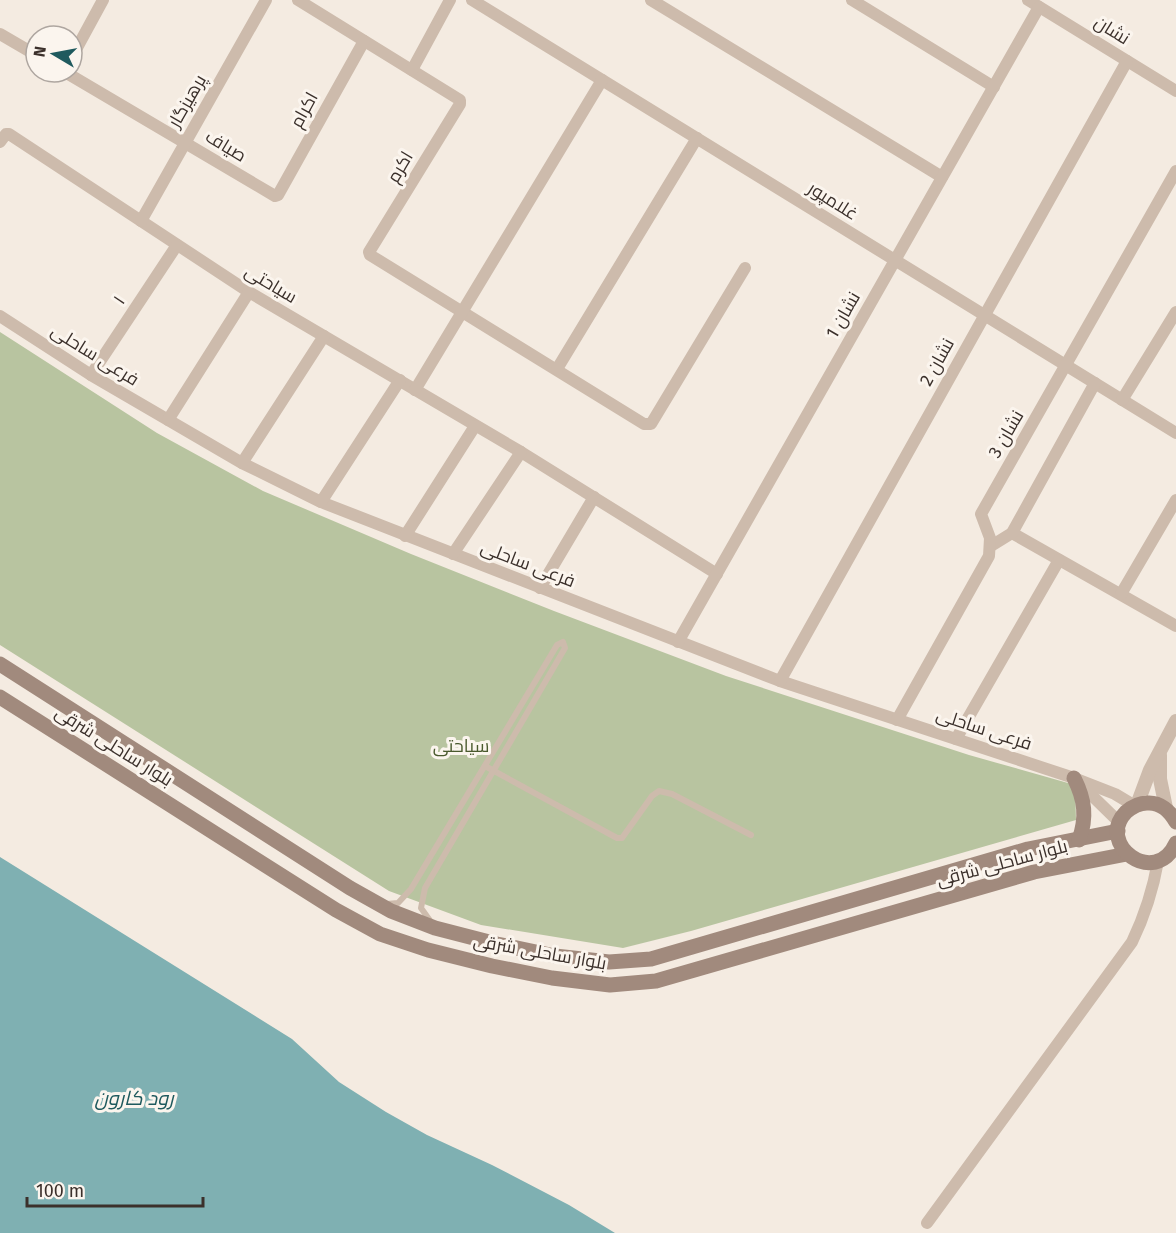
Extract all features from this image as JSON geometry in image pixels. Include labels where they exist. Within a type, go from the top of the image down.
[{"type":"main road","name":"بلوار ساحلی شرقی","points":[[0,664],[350,888],[391,911],[435,928],[555,956],[609,962],[651,959],[1029,849],[1078,840],[1119,827]]},
{"type":"main road","name":"بلوار ساحلی شرقی","points":[[0,697],[336,910],[380,934],[428,950],[552,978],[610,985],[656,981],[1034,872],[1127,854]]},
{"type":"main road","points":[[1074,778],[1082,794],[1084,810],[1084,824],[1078,840]]},
{"type":"main road","points":[[1172,815],[1156,804],[1136,805],[1128,810],[1119,827],[1119,839],[1127,854],[1147,863],[1167,859],[1176,843]]},
{"type":"street","points":[[84,35],[103,0]]},
{"type":"street","name":"پرهیزگار","points":[[141,221],[266,0]]},
{"type":"street","points":[[298,0],[412,70],[450,0]]},
{"type":"street","name":"غلامپور","points":[[472,0],[1176,433]]},
{"type":"street","points":[[651,0],[942,177]]},
{"type":"street","points":[[852,0],[993,87]]},
{"type":"street","name":"نشان 1","points":[[678,642],[993,87],[1034,3]]},
{"type":"street","name":"نشان","points":[[1034,3],[1176,91]]},
{"type":"street","points":[[0,34],[24,48]]},
{"type":"street","name":"اکرام","points":[[275,196],[278,195],[364,40]]},
{"type":"street","name":"نشان 2","points":[[780,681],[1127,61]]},
{"type":"street","name":"اکرم","points":[[412,70],[460,100],[369,252],[373,257],[462,311]]},
{"type":"street","points":[[415,390],[602,80]]},
{"type":"street","name":"صیاف","points":[[84,83],[275,196]]},
{"type":"street","name":"سیاحتی","points":[[0,142],[6,134],[9,134],[249,292],[521,452],[717,574]]},
{"type":"street","points":[[557,369],[697,138]]},
{"type":"street","name":"نشان 3","points":[[991,546],[981,514],[1176,171]]},
{"type":"street","name":"۱","points":[[91,375],[177,245]]},
{"type":"street","points":[[462,311],[644,424],[651,424],[746,268]]},
{"type":"street","points":[[168,420],[249,292]]},
{"type":"street","points":[[1122,400],[1176,312]]},
{"type":"street","name":"فرعی ساحلی","points":[[0,316],[91,375],[242,463],[321,502],[780,681],[1074,778],[1136,805]]},
{"type":"street","points":[[242,463],[324,336]]},
{"type":"street","points":[[321,502],[400,380]]},
{"type":"street","points":[[897,720],[989,556],[991,546],[1012,533],[1095,383]]},
{"type":"street","points":[[405,536],[475,426]]},
{"type":"street","points":[[453,554],[521,452]]},
{"type":"street","points":[[540,588],[594,497]]},
{"type":"street","points":[[1121,594],[1176,500]]},
{"type":"street","points":[[1012,533],[1176,626]]},
{"type":"street","points":[[956,739],[1059,560]]},
{"type":"street","points":[[1136,805],[1150,770],[1176,722]]},
{"type":"street","points":[[1160,750],[1160,779],[1172,815]]},
{"type":"street","name":"فرعی ساحلی","points":[[1074,778],[1119,827]]},
{"type":"street","points":[[927,1223],[1132,942],[1167,859]]},
{"type":"lane","points":[[380,905],[398,903],[409,892],[557,645],[563,642],[565,648],[425,888],[421,908],[435,928]]},
{"type":"lane","points":[[485,766],[617,838],[622,838],[652,796],[659,791],[672,794],[751,835]]},
{"type":"lane","points":[[409,892],[423,898]]},
{"type":"green space","name":"سیاحتی","points":[[0,332],[157,433],[263,491],[411,554],[726,676],[969,755],[1075,785],[1076,820],[691,931],[623,948],[481,925],[389,891],[0,645]]},
{"type":"water","name":"رود کارون","points":[[0,857],[292,1039],[339,1082],[386,1112],[427,1135],[492,1165],[569,1205],[615,1233],[0,1233]]}]
